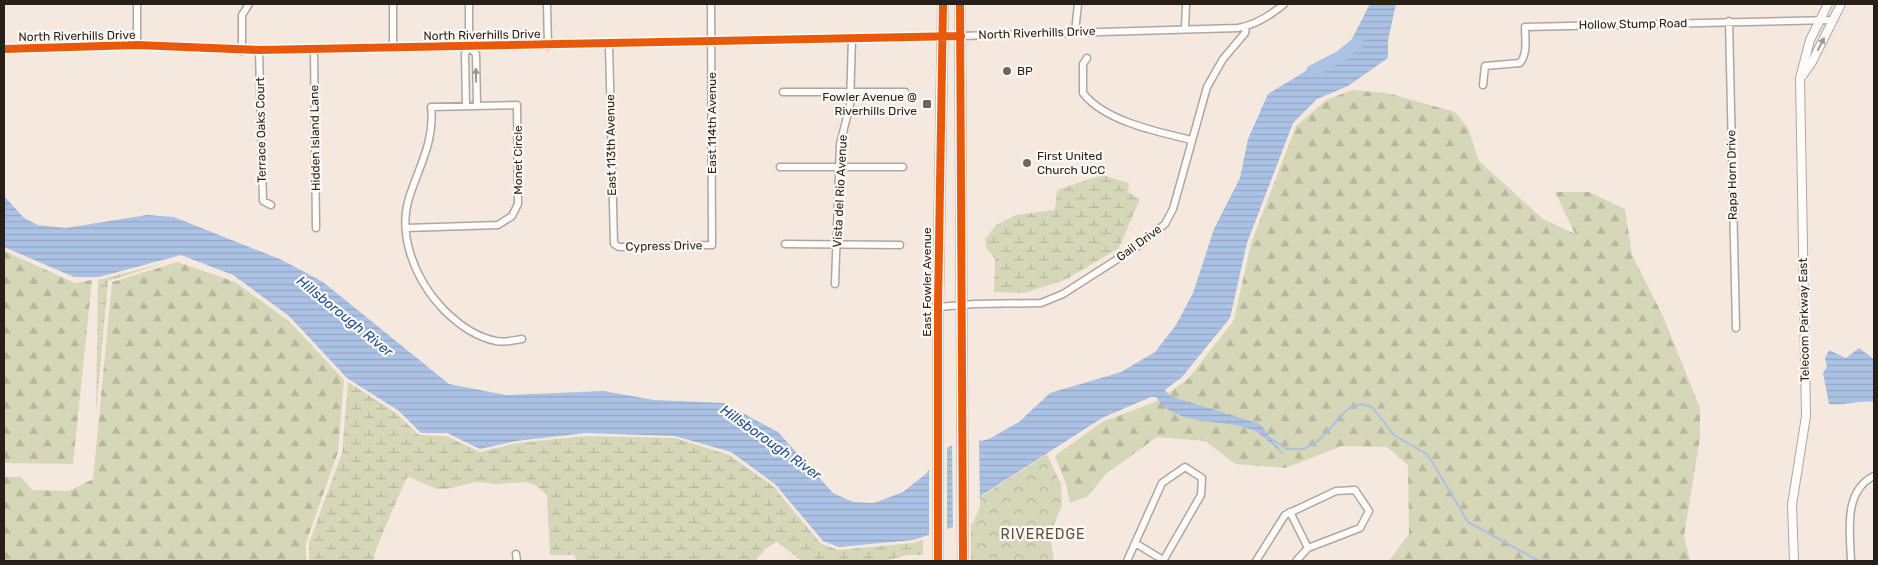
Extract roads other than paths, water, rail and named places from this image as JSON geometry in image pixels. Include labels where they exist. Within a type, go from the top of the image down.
[{"type":"main road","name":"East Fowler Avenue","points":[[938,561],[938,307],[943,4]]},
{"type":"main road","points":[[960,4],[963,561]]},
{"type":"street","points":[[137,4],[137,45]]},
{"type":"street","points":[[242,50],[242,15],[249,4]]},
{"type":"street","points":[[393,4],[393,48]]},
{"type":"street","points":[[466,106],[465,54],[469,47],[468,4]]},
{"type":"street","points":[[547,4],[548,46]]},
{"type":"street","name":"East 114th Avenue","points":[[711,4],[713,243]]},
{"type":"street","points":[[1075,32],[1078,4]]},
{"type":"street","points":[[1185,28],[1186,4]]},
{"type":"street","name":"North Riverhills Drive","points":[[4,49],[137,45],[242,50],[609,45],[1246,27],[1270,16],[1284,4]]},
{"type":"street","name":"Telecom Parkway East","points":[[1794,561],[1792,505],[1806,416],[1800,78],[1810,40],[1828,4]]},
{"type":"street","points":[[1800,78],[1812,62],[1841,4]]},
{"type":"street","name":"Hollow Stump Road","points":[[1483,85],[1485,66],[1520,63],[1523,59],[1526,54],[1525,27],[1833,20]]},
{"type":"street","name":"Rapa Horn Drive","points":[[1729,21],[1736,328]]},
{"type":"street","name":"Gail Drive","points":[[938,307],[975,304],[1041,303],[1068,292],[1141,244],[1165,224],[1173,208],[1206,88],[1223,58],[1245,33],[1246,27]]},
{"type":"street","name":"Vista del Rio Avenue","points":[[835,284],[841,138],[851,92],[852,38]]},
{"type":"street","name":"East 113th Avenue","points":[[609,45],[614,244]]},
{"type":"street","points":[[469,47],[476,54],[477,106]]},
{"type":"street","name":"Hidden Island Lane","points":[[314,49],[316,228]]},
{"type":"street","name":"Terrace Oaks Court","points":[[259,50],[263,202],[271,205]]},
{"type":"street","points":[[1087,58],[1083,64],[1083,92],[1104,112],[1165,133],[1192,140]]},
{"type":"street","points":[[783,92],[905,92]]},
{"type":"street","name":"Monet Circle","points":[[517,105],[518,204],[512,216],[498,225],[406,228],[409,197],[432,133],[431,107],[466,106],[517,105]]},
{"type":"street","points":[[780,167],[903,167]]},
{"type":"street","points":[[406,228],[408,251],[425,287],[454,320],[475,334],[497,342],[522,339]]},
{"type":"street","name":"Cypress Drive","points":[[614,244],[619,247],[707,246],[713,243]]},
{"type":"street","points":[[785,244],[900,245]]},
{"type":"street","points":[[1126,561],[1162,483],[1185,467],[1202,478],[1201,496],[1163,561],[1135,543]]},
{"type":"street","points":[[1851,561],[1850,511],[1856,495],[1866,480],[1874,476]]},
{"type":"street","points":[[1256,561],[1285,515],[1336,491],[1355,490],[1369,511],[1360,528],[1308,548],[1296,561]]},
{"type":"street","points":[[1290,512],[1308,548]]},
{"type":"water","name":"Hillsborough River","points":[[1370,4],[1396,4],[1388,40],[1388,58],[1348,86],[1317,99],[1293,123],[1247,243],[1230,318],[1182,377],[1165,390],[1170,396],[1260,424],[1284,455],[1263,437],[1250,429],[1186,417],[1164,407],[1156,397],[1151,397],[1102,418],[982,495],[971,521],[913,540],[839,547],[823,541],[775,484],[731,452],[675,436],[586,433],[516,441],[480,449],[447,433],[421,433],[399,411],[347,378],[289,316],[233,275],[181,255],[99,277],[74,277],[4,247],[4,196],[24,218],[38,225],[66,228],[147,215],[174,217],[282,260],[323,282],[449,384],[506,395],[604,391],[654,400],[724,403],[778,432],[833,493],[853,502],[874,503],[903,492],[927,473],[937,454],[971,434],[981,441],[989,439],[1019,422],[1050,393],[1121,372],[1155,352],[1176,325],[1193,293],[1214,229],[1240,178],[1248,139],[1268,94],[1314,66],[1340,62]]},
{"type":"water","points":[[1859,348],[1874,359],[1874,402],[1829,404],[1823,373],[1827,366],[1825,358],[1829,350],[1846,358]]},
{"type":"waterway","name":"Hillsborough River","points":[[1312,71],[1341,56],[1358,42]]},
{"type":"waterway","points":[[1270,438],[1287,449],[1304,449],[1318,441],[1349,408],[1362,404],[1372,407],[1394,435],[1428,455],[1468,522],[1539,561]]},
{"type":"place","name":"BP","points":[[1007,71]]},
{"type":"place","name":"Fowler Avenue @ Riverhills Drive","points":[[927,104]]},
{"type":"place","name":"First United Church UCC","points":[[1027,163]]},
{"type":"district","name":"RIVEREDGE","points":[[1043,534]]}]
